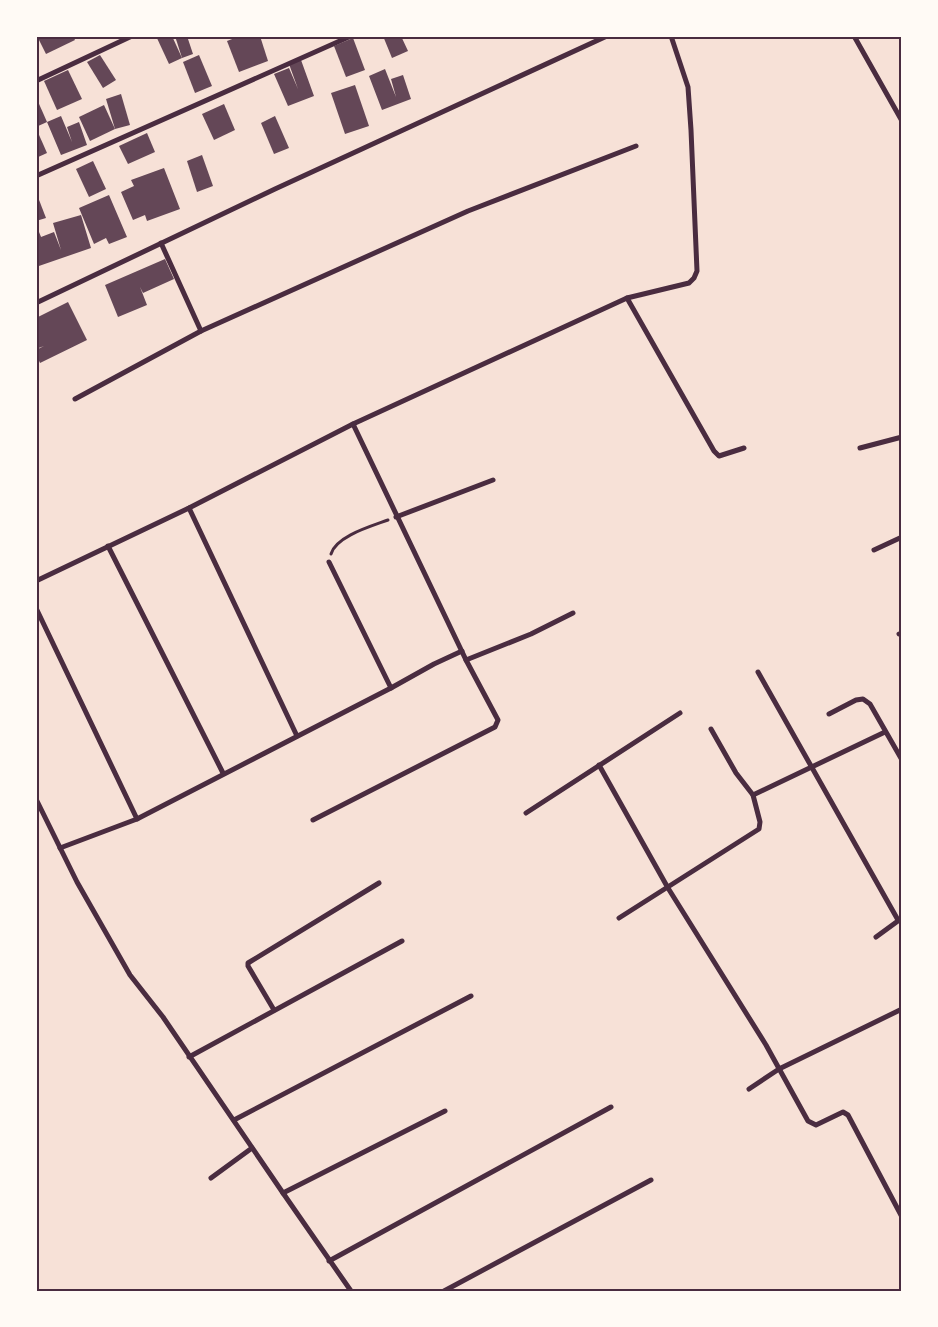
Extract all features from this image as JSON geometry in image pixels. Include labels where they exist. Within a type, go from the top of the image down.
[{"type":"street","points":[[36,81],[132,36]]},
{"type":"street","points":[[36,176],[351,36]]},
{"type":"street","points":[[36,303],[607,36]]},
{"type":"street","points":[[36,581],[189,508],[352,424],[627,298],[689,283],[697,271],[688,87],[671,36]]},
{"type":"street","points":[[854,36],[902,121]]},
{"type":"street","points":[[75,399],[201,331],[468,211],[636,146]]},
{"type":"street","points":[[161,243],[201,331]]},
{"type":"street","points":[[627,298],[714,451],[719,456],[744,448]]},
{"type":"street","points":[[312,820],[495,727],[498,720],[466,660],[352,424]]},
{"type":"street","points":[[860,448],[902,437]]},
{"type":"street","points":[[396,517],[493,480]]},
{"type":"street","points":[[189,508],[297,736]]},
{"type":"street","points":[[874,550],[902,537]]},
{"type":"street","points":[[108,546],[223,773]]},
{"type":"street","points":[[329,562],[391,688]]},
{"type":"street","points":[[36,608],[137,818]]},
{"type":"street","points":[[466,660],[531,634],[573,613]]},
{"type":"street","points":[[60,848],[137,818],[462,651]]},
{"type":"street","points":[[758,672],[811,768],[900,919],[876,937]]},
{"type":"street","points":[[829,714],[856,700],[863,699],[870,704],[902,760]]},
{"type":"street","points":[[526,813],[680,713]]},
{"type":"street","points":[[619,918],[759,829],[760,822],[753,795],[736,773],[711,729]]},
{"type":"street","points":[[753,795],[885,732]]},
{"type":"street","points":[[599,765],[668,888],[766,1045],[808,1121],[816,1125],[843,1112],[848,1115],[900,1210],[902,1217]]},
{"type":"street","points":[[36,799],[77,882],[130,975],[163,1017],[351,1291]]},
{"type":"street","points":[[274,1010],[248,963],[379,883]]},
{"type":"street","points":[[189,1056],[402,941]]},
{"type":"street","points":[[234,1120],[471,996]]},
{"type":"street","points":[[749,1089],[779,1069],[902,1009]]},
{"type":"street","points":[[329,1261],[612,1107]]},
{"type":"street","points":[[283,1194],[445,1111]]},
{"type":"street","points":[[211,1178],[252,1148]]},
{"type":"street","points":[[444,1291],[650,1180]]},
{"type":"path","points":[[329,562],[333,549],[350,535],[396,517]]},
{"type":"building","points":[[37,36],[73,36],[75,40],[46,54]]},
{"type":"building","points":[[156,36],[172,36],[182,58],[169,64]]},
{"type":"building","points":[[175,36],[187,36],[193,54],[182,58]]},
{"type":"building","points":[[240,36],[260,36],[268,61],[239,72],[227,41]]},
{"type":"building","points":[[383,36],[401,36],[408,51],[392,58]]},
{"type":"building","points":[[353,38],[365,70],[346,77],[334,46]]},
{"type":"building","points":[[100,55],[116,80],[103,88],[87,62]]},
{"type":"building","points":[[199,55],[212,86],[195,93],[183,62]]},
{"type":"building","points":[[301,60],[314,96],[288,106],[274,74],[289,68],[298,89],[289,64]]},
{"type":"building","points":[[385,69],[396,97],[391,79],[403,75],[411,99],[382,110],[369,76]]},
{"type":"building","points":[[68,70],[82,99],[57,110],[44,81]]},
{"type":"building","points":[[355,85],[369,126],[345,134],[331,93]]},
{"type":"building","points":[[121,94],[130,125],[115,129],[106,99]]},
{"type":"building","points":[[36,97],[47,122],[36,127]]},
{"type":"building","points":[[224,104],[235,130],[214,140],[202,114]]},
{"type":"building","points":[[104,105],[115,129],[90,141],[79,117]]},
{"type":"building","points":[[61,116],[72,142],[67,127],[79,122],[87,145],[61,155],[47,122]]},
{"type":"building","points":[[275,116],[289,148],[274,154],[261,123]]},
{"type":"building","points":[[36,128],[47,153],[36,158]]},
{"type":"building","points":[[147,133],[155,152],[128,164],[119,146]]},
{"type":"building","points":[[202,155],[213,186],[197,192],[187,161]]},
{"type":"building","points":[[93,161],[106,189],[89,197],[76,169]]},
{"type":"building","points":[[164,168],[180,209],[147,221],[145,215],[133,220],[121,192],[134,186],[131,180]]},
{"type":"building","points":[[36,192],[46,218],[36,221]]},
{"type":"building","points":[[109,195],[127,237],[109,244],[106,238],[94,244],[79,208]]},
{"type":"building","points":[[81,215],[91,248],[36,267],[36,233],[39,232],[41,237],[54,232],[61,250],[53,223]]},
{"type":"building","points":[[165,259],[174,279],[143,293],[140,287],[147,305],[118,317],[105,285]]},
{"type":"building","points":[[68,302],[87,340],[40,363],[36,350],[44,346],[36,349],[36,318]]}]
